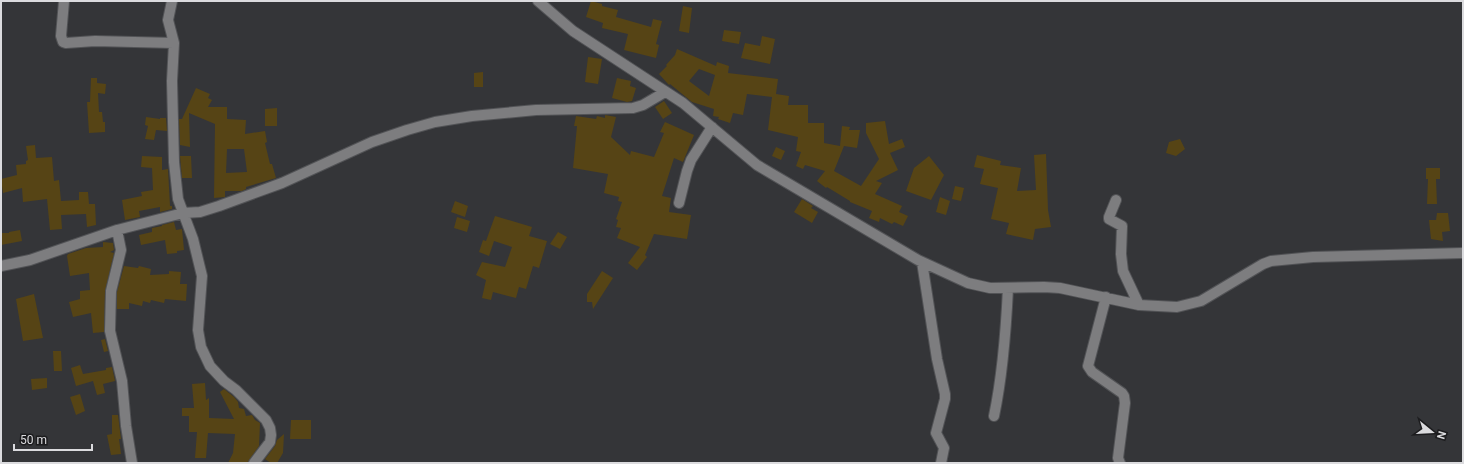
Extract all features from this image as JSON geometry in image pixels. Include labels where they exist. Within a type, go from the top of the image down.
[{"type":"street","points":[[64,1],[61,36],[63,42],[95,41],[174,43]]},
{"type":"street","points":[[172,1],[168,20],[174,43],[172,81],[174,162],[178,199],[193,239],[202,276],[198,330],[201,347],[210,366],[266,420],[270,428],[270,442],[254,463]]},
{"type":"street","points":[[538,1],[573,31],[683,103],[757,165],[922,262],[978,286],[990,288],[1060,288],[1140,305],[1177,307],[1201,301],[1263,264],[1271,261],[1312,257],[1463,253]]},
{"type":"street","points":[[1,266],[30,260],[117,230],[183,213],[200,212],[226,204],[282,183],[372,142],[435,122],[472,116],[536,110],[634,108],[643,105],[665,92]]},
{"type":"street","points":[[679,203],[691,160],[712,127]]},
{"type":"street","points":[[1116,200],[1108,217],[1122,226],[1121,254],[1123,272],[1140,305]]},
{"type":"street","points":[[117,230],[121,250],[111,291],[110,331],[122,381],[126,426],[132,463]]},
{"type":"street","points":[[922,262],[937,359],[945,394],[936,432],[944,448],[941,463]]},
{"type":"street","points":[[994,416],[1004,358],[1008,288]]},
{"type":"street","points":[[1106,297],[1088,366],[1092,372],[1124,396],[1125,403],[1118,458],[1120,463]]},
{"type":"building","points":[[591,1],[602,4],[602,6],[618,10],[616,17],[651,27],[653,19],[662,21],[656,44],[659,45],[656,58],[624,50],[628,34],[602,28],[603,23],[586,17]]},
{"type":"building","points":[[683,6],[692,8],[689,33],[679,31]]},
{"type":"building","points":[[724,30],[741,32],[739,44],[722,41]]},
{"type":"building","points":[[762,36],[775,39],[770,64],[741,58],[745,43],[760,46]]},
{"type":"building","points":[[677,49],[716,66],[717,62],[729,66],[728,73],[778,79],[776,94],[789,96],[788,105],[808,105],[808,123],[824,123],[824,143],[840,146],[842,126],[850,127],[849,130],[860,130],[857,148],[844,146],[834,171],[861,186],[879,159],[866,133],[866,123],[885,121],[889,144],[902,139],[905,147],[890,153],[898,170],[876,181],[882,183],[875,194],[902,206],[899,212],[908,216],[903,226],[894,222],[892,224],[880,218],[879,222],[869,218],[872,211],[850,202],[827,187],[826,188],[817,181],[825,171],[805,165],[803,169],[796,166],[801,152],[796,151],[798,137],[768,130],[772,97],[747,94],[743,115],[733,113],[730,123],[718,119],[719,117],[713,116],[714,109],[692,102],[670,84],[669,85],[659,74],[675,55]],"holes":[[[699,69],[715,75],[709,96],[689,81]]]},
{"type":"building","points":[[588,57],[602,59],[598,84],[585,82]]},
{"type":"building","points":[[483,72],[483,87],[474,87],[474,73]]},
{"type":"building","points":[[91,78],[97,78],[97,83],[106,84],[105,94],[98,93],[99,112],[102,112],[103,122],[105,122],[105,132],[89,133],[87,102],[90,102]]},
{"type":"building","points":[[617,78],[631,81],[630,86],[636,88],[632,101],[627,102],[612,98]]},
{"type":"building","points":[[196,88],[210,94],[208,98],[212,100],[208,107],[227,107],[227,119],[246,120],[245,134],[265,131],[267,142],[265,143],[270,164],[272,164],[276,178],[246,187],[246,189],[242,191],[225,191],[225,197],[214,198],[215,124],[189,113],[190,147],[180,145],[179,119],[182,119]],"holes":[[[227,149],[244,149],[247,172],[226,173]]]},
{"type":"building","points":[[664,101],[672,113],[663,119],[655,107]]},
{"type":"building","points":[[277,108],[277,126],[265,126],[265,109]]},
{"type":"building","points":[[605,115],[616,117],[611,137],[630,155],[631,151],[654,157],[664,133],[660,132],[665,122],[694,135],[683,162],[674,158],[662,196],[671,198],[669,212],[691,215],[687,239],[654,234],[645,255],[647,257],[637,270],[628,263],[640,247],[617,238],[621,228],[616,227],[618,220],[616,219],[622,202],[618,201],[619,197],[604,193],[608,174],[573,168],[577,126],[574,126],[576,116],[596,119],[597,116],[605,118]]},
{"type":"building","points":[[146,117],[160,119],[166,118],[167,131],[156,130],[154,140],[145,139],[148,126],[145,125]]},
{"type":"building","points":[[1180,139],[1185,149],[1176,156],[1166,153],[1169,142]]},
{"type":"building","points":[[35,145],[36,158],[52,157],[54,181],[59,180],[61,201],[79,200],[79,192],[88,192],[89,204],[95,204],[96,225],[87,227],[86,214],[61,215],[62,229],[50,230],[47,199],[23,202],[22,188],[3,193],[1,179],[17,175],[16,165],[26,164],[26,161],[28,160],[26,146]]},
{"type":"building","points":[[776,147],[785,151],[781,160],[772,156]]},
{"type":"building","points":[[1046,154],[1048,210],[1051,227],[1035,229],[1033,240],[1006,234],[1009,223],[991,219],[998,188],[980,184],[984,169],[974,167],[977,155],[1001,161],[1000,165],[1021,168],[1017,191],[1036,190],[1034,155]]},
{"type":"building","points":[[142,156],[162,157],[162,170],[168,169],[170,206],[172,206],[172,209],[160,212],[160,207],[139,211],[140,217],[125,220],[122,200],[142,196],[141,192],[153,190],[152,168],[141,167]]},
{"type":"building","points":[[180,156],[191,156],[192,178],[182,178]]},
{"type":"building","points":[[929,156],[944,175],[931,200],[906,191],[914,168]]},
{"type":"building","points":[[1426,168],[1440,168],[1440,179],[1436,179],[1437,204],[1427,204],[1428,179],[1426,179]]},
{"type":"building","points":[[955,186],[964,188],[961,201],[952,199]]},
{"type":"building","points":[[940,197],[950,201],[946,215],[936,212]]},
{"type":"building","points":[[802,199],[813,206],[811,208],[818,212],[812,223],[794,212]]},
{"type":"building","points":[[455,201],[468,206],[465,217],[451,212]]},
{"type":"building","points":[[1437,213],[1448,213],[1450,231],[1442,232],[1443,241],[1431,239],[1429,220],[1436,220]]},
{"type":"building","points":[[495,216],[532,227],[529,236],[547,241],[539,268],[533,266],[526,289],[519,287],[516,298],[493,292],[491,300],[482,298],[486,280],[476,275],[482,262],[505,267],[512,247],[494,241],[489,256],[479,252],[483,240],[486,241]]},
{"type":"building","points":[[457,217],[470,221],[467,232],[454,228]]},
{"type":"building","points":[[174,222],[176,230],[182,229],[184,250],[177,251],[177,253],[167,254],[165,240],[141,245],[139,235],[152,232],[152,228]]},
{"type":"building","points":[[20,230],[22,241],[1,245],[1,233],[9,233]]},
{"type":"building","points":[[558,232],[567,237],[560,249],[550,244]]},
{"type":"building","points":[[103,242],[113,243],[114,250],[110,252],[114,253],[105,291],[104,332],[93,333],[91,313],[73,317],[69,302],[80,299],[80,291],[90,290],[89,273],[70,276],[67,256],[68,254],[86,248],[103,247]]},
{"type":"building","points":[[124,266],[138,268],[139,266],[151,269],[150,275],[169,274],[169,271],[181,272],[180,284],[187,284],[186,301],[165,299],[164,303],[151,300],[150,303],[143,301],[142,306],[129,303],[129,309],[117,309],[117,292]]},
{"type":"building","points":[[602,271],[613,278],[593,309],[592,302],[587,302],[587,294]]},
{"type":"building","points":[[34,294],[43,338],[23,341],[16,299]]},
{"type":"building","points":[[105,339],[108,351],[104,352],[101,340]]},
{"type":"building","points":[[53,351],[61,351],[62,371],[54,371]]},
{"type":"building","points":[[80,365],[83,374],[106,370],[106,368],[112,367],[115,381],[103,384],[105,393],[97,395],[93,381],[76,386],[71,368]]},
{"type":"building","points":[[47,378],[47,388],[32,390],[31,379]]},
{"type":"building","points":[[205,383],[206,400],[209,398],[209,418],[234,419],[220,392],[224,389],[238,402],[239,408],[244,409],[246,416],[252,415],[255,420],[260,423],[259,446],[247,463],[228,463],[233,453],[235,434],[208,433],[206,458],[195,458],[197,432],[189,432],[189,416],[182,416],[182,408],[194,408],[192,384]]},
{"type":"building","points":[[80,394],[85,411],[76,415],[70,397]]},
{"type":"building","points":[[112,415],[118,415],[121,454],[111,455],[107,435],[112,434]]},
{"type":"building","points":[[291,420],[311,420],[311,439],[290,439]]},
{"type":"building","points":[[284,434],[283,453],[277,463],[271,463],[265,459],[275,446],[277,440]]}]
